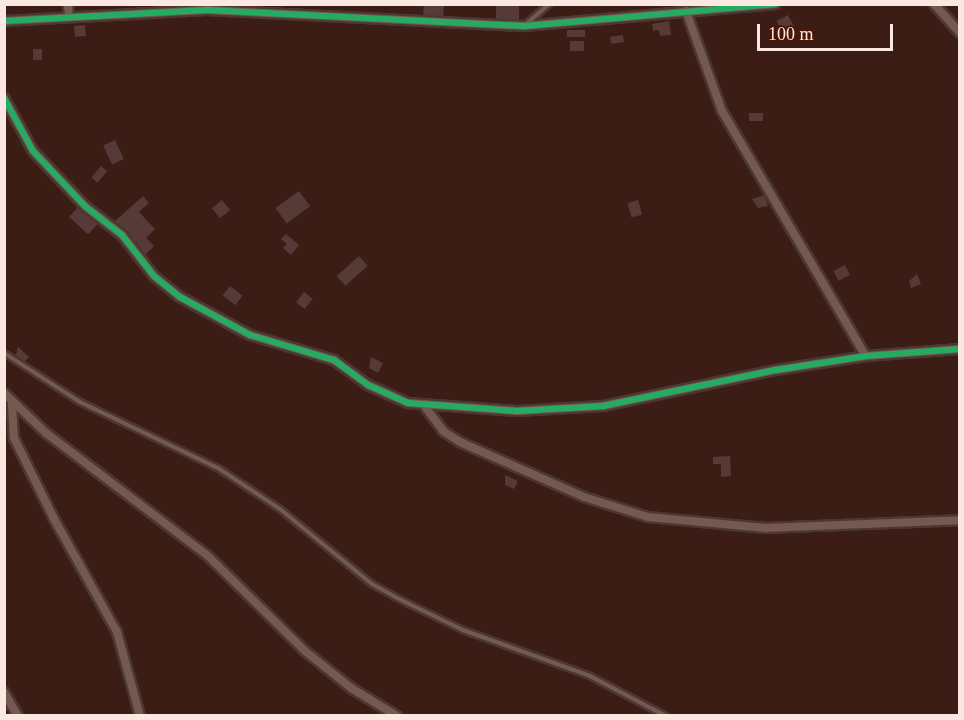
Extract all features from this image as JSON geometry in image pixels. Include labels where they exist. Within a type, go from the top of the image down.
[{"type":"street","points":[[68,4],[69,17]]},
{"type":"street","points":[[371,4],[372,15]]},
{"type":"street","points":[[4,21],[207,10],[372,15],[416,22],[525,26],[775,4]]},
{"type":"street","points":[[934,4],[960,33]]},
{"type":"street","points":[[686,11],[722,111],[866,356]]},
{"type":"street","points":[[4,98],[33,151],[86,207],[122,235],[154,276],[180,297],[250,335],[334,360],[368,386],[408,403],[517,411],[603,406],[866,356],[960,349]]},
{"type":"street","points":[[4,393],[12,403],[207,555],[305,651],[351,687],[397,716]]},
{"type":"street","points":[[12,403],[14,438],[53,517],[117,632],[140,716]]},
{"type":"street","points":[[423,404],[438,425],[460,442],[584,497],[648,517],[765,528],[960,520]]},
{"type":"street","points":[[4,692],[18,716]]},
{"type":"lane","points":[[525,26],[549,4]]},
{"type":"lane","points":[[4,353],[80,402],[218,468],[275,506],[372,584],[395,597],[463,630],[583,673],[666,716]]},
{"type":"building","points":[[424,4],[444,4],[443,18],[423,16]]},
{"type":"building","points":[[496,4],[519,4],[519,22],[496,22]]},
{"type":"building","points":[[788,15],[796,30],[785,36],[777,21]]},
{"type":"building","points":[[669,21],[671,35],[660,36],[659,30],[653,31],[652,24]]},
{"type":"building","points":[[85,25],[86,36],[75,37],[74,26]]},
{"type":"building","points":[[567,30],[585,30],[585,37],[567,37]]},
{"type":"building","points":[[623,35],[624,42],[611,44],[610,37]]},
{"type":"building","points":[[570,41],[584,41],[584,51],[570,51]]},
{"type":"building","points":[[33,49],[42,49],[42,60],[33,60]]},
{"type":"building","points":[[749,113],[763,113],[763,121],[749,121]]},
{"type":"building","points":[[115,140],[124,159],[112,165],[103,145]]},
{"type":"building","points":[[101,166],[107,171],[97,183],[91,177]]},
{"type":"building","points":[[299,191],[310,206],[287,223],[276,208]]},
{"type":"building","points":[[765,195],[768,206],[758,208],[752,199]]},
{"type":"building","points":[[143,196],[149,203],[139,212],[155,229],[146,238],[154,246],[145,255],[114,222]]},
{"type":"building","points":[[222,200],[230,210],[220,218],[212,208]]},
{"type":"building","points":[[638,200],[642,214],[632,217],[627,203]]},
{"type":"building","points":[[80,205],[99,223],[88,234],[69,217]]},
{"type":"building","points":[[286,234],[299,245],[291,255],[283,248],[287,244],[281,239]]},
{"type":"building","points":[[359,256],[368,266],[345,286],[337,276]]},
{"type":"building","points":[[845,265],[850,275],[838,281],[833,271]]},
{"type":"building","points":[[917,274],[921,284],[911,288],[909,281]]},
{"type":"building","points":[[230,286],[243,296],[235,305],[223,295]]},
{"type":"building","points":[[304,292],[313,299],[305,309],[296,302]]},
{"type":"building","points":[[18,347],[29,357],[22,364],[15,358]]},
{"type":"building","points":[[371,357],[383,363],[378,373],[369,368]]},
{"type":"building","points":[[730,456],[731,476],[721,477],[721,464],[713,464],[713,457]]},
{"type":"building","points":[[505,475],[518,481],[514,489],[505,485]]},
{"type":"cycle path","points":[[4,21],[207,10],[525,26],[775,4]]},
{"type":"cycle path","points":[[4,98],[33,151],[86,207],[122,235],[154,276],[180,297],[250,335],[334,360],[368,385],[408,403],[517,411],[603,406],[776,370],[866,356],[960,349]]}]
